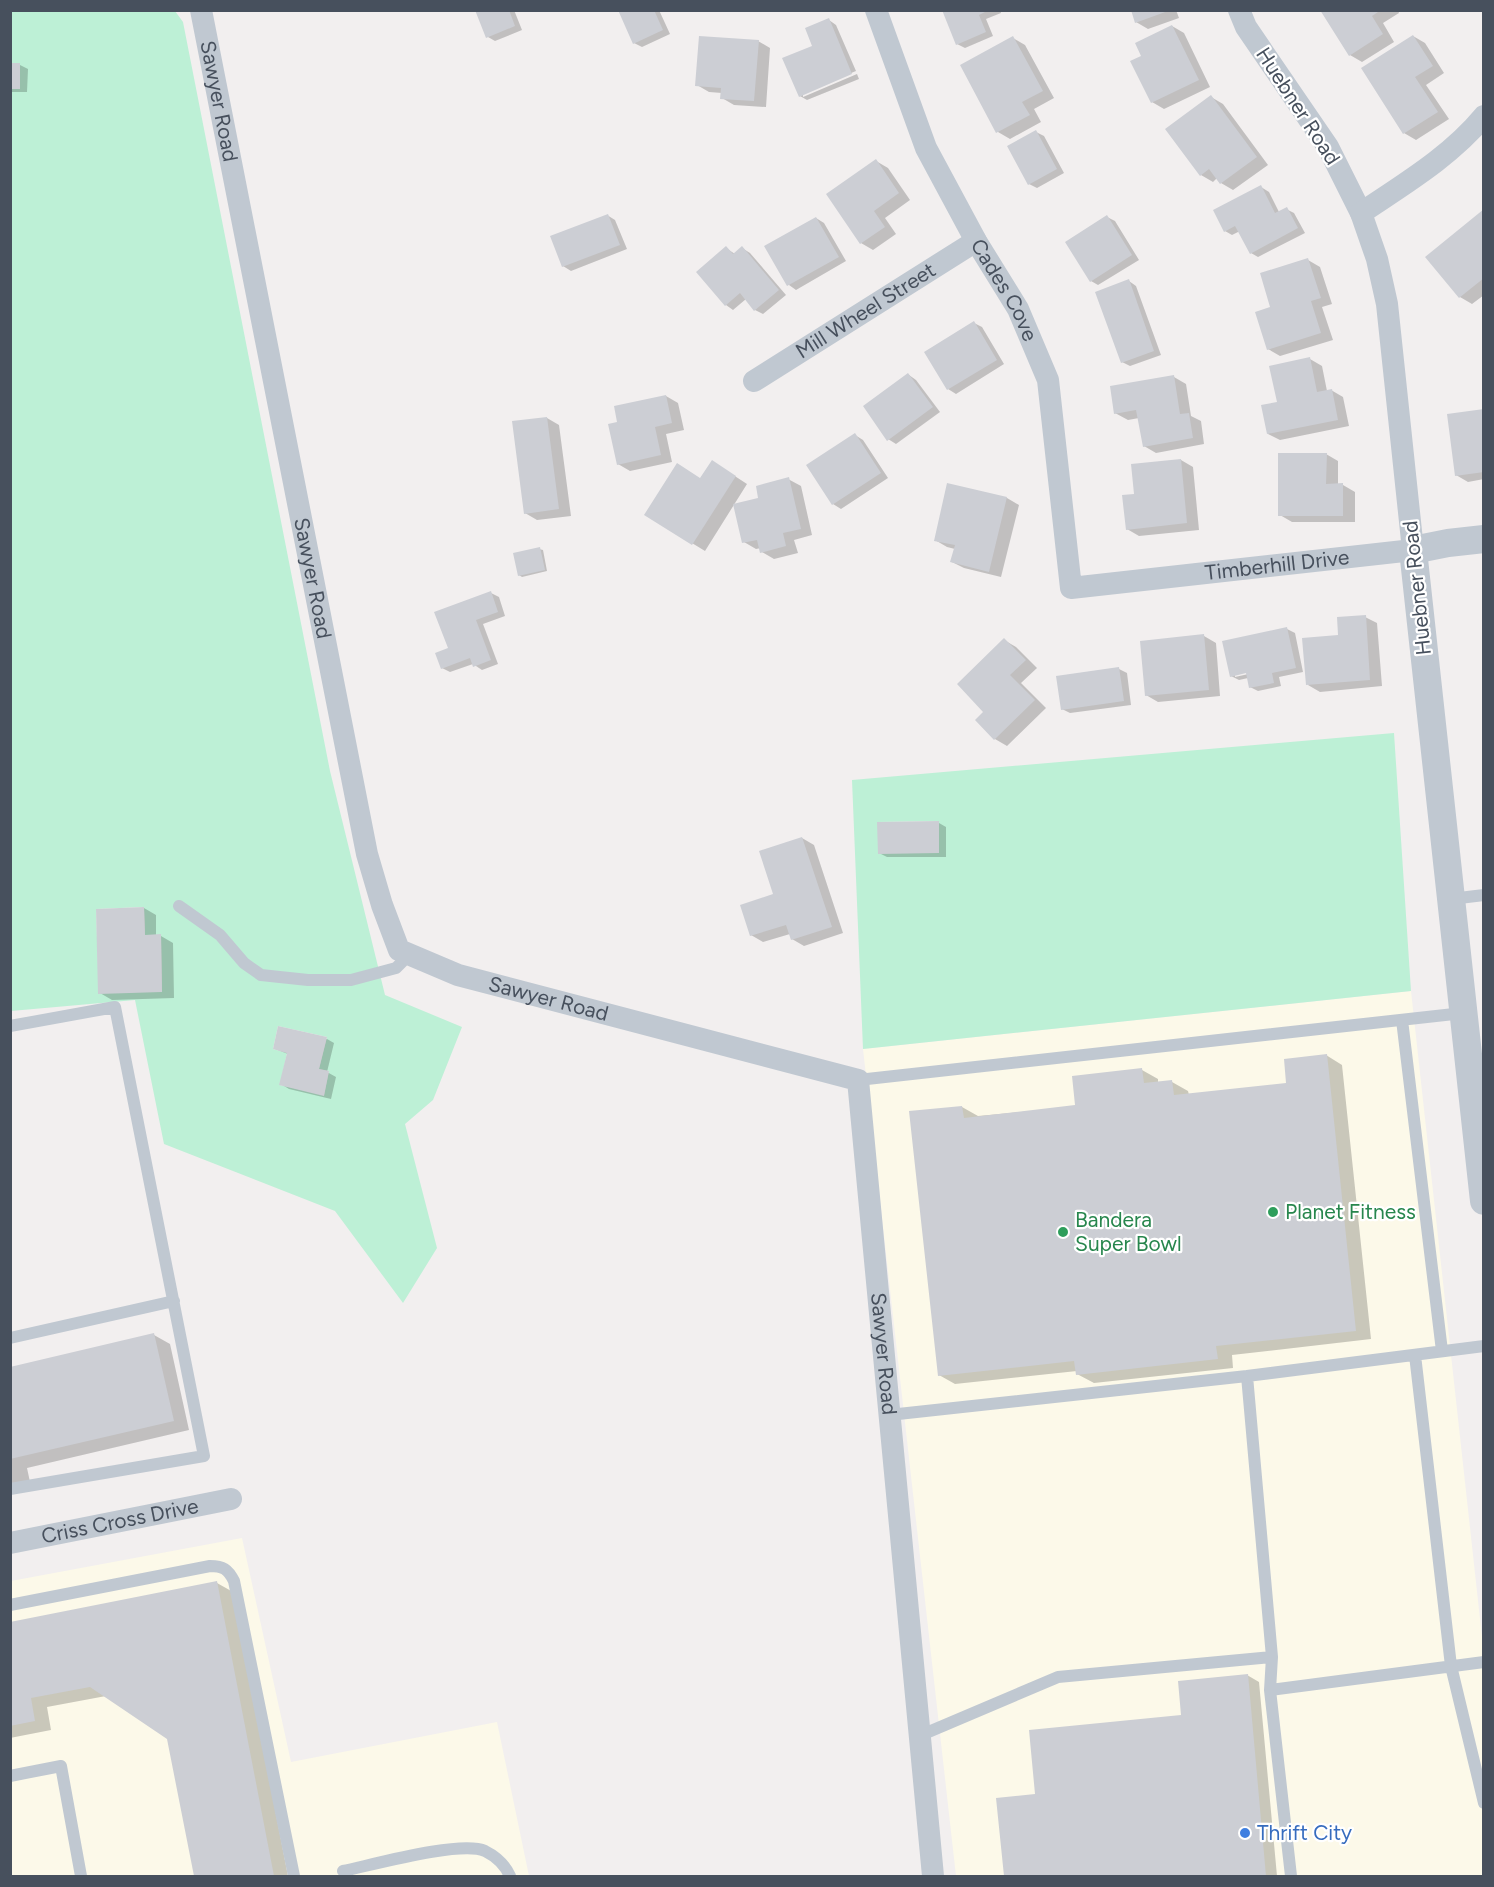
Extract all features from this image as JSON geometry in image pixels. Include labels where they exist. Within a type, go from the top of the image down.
[{"type":"street","name":"Sawyer Road","points":[[201,10],[367,854],[382,905],[399,950],[458,975],[858,1080],[933,1876]]},
{"type":"street","name":"Cades Cove","points":[[876,10],[926,148],[976,241],[1018,309],[1048,380],[1071,588]]},
{"type":"street","name":"Huebner Road","points":[[1239,10],[1246,27],[1328,147],[1361,213],[1377,259],[1387,304],[1463,1013],[1479,1118],[1484,1201]]},
{"type":"street","points":[[1361,213],[1441,159],[1484,116]]},
{"type":"street","name":"Mill Wheel Street","points":[[754,381],[976,241]]},
{"type":"street","name":"Timberhill Drive","points":[[1071,588],[1413,550],[1484,539]]},
{"type":"street","name":"Criss Cross Drive","points":[[10,1543],[231,1499]]},
{"type":"lane","points":[[1451,899],[1484,895]]},
{"type":"lane","points":[[179,906],[220,935],[244,963],[261,975],[308,980],[351,980],[396,968],[406,953]]},
{"type":"lane","points":[[10,1026],[115,1007],[204,1456],[10,1489]]},
{"type":"lane","points":[[858,1080],[1463,1013]]},
{"type":"lane","points":[[1402,1020],[1442,1351]]},
{"type":"lane","points":[[10,1338],[174,1301]]},
{"type":"lane","points":[[889,1415],[1247,1376],[1484,1346]]},
{"type":"lane","points":[[1415,1355],[1451,1666],[1484,1803]]},
{"type":"lane","points":[[1247,1376],[1272,1657],[1270,1690],[1291,1876]]},
{"type":"lane","points":[[10,1605],[210,1566],[220,1566],[229,1571],[234,1581],[294,1876]]},
{"type":"lane","points":[[920,1736],[1058,1677],[1272,1657]]},
{"type":"lane","points":[[1270,1690],[1484,1662]]},
{"type":"lane","points":[[10,1776],[61,1766],[81,1876]]},
{"type":"lane","points":[[343,1871],[444,1849],[483,1850],[504,1863],[510,1876]]},
{"type":"shaded area","points":[[1411,991],[1483,1646],[1483,1876],[956,1876],[863,1049]]},
{"type":"shaded area","points":[[242,1538],[291,1762],[497,1722],[529,1876],[11,1876],[11,1581]]},
{"type":"green space","points":[[11,11],[175,11],[183,22],[330,771],[385,995],[462,1027],[433,1100],[405,1124],[437,1248],[403,1303],[335,1211],[164,1144],[135,1000],[11,1011],[10,89],[20,89],[20,64],[11,63]],"holes":[[[144,907],[145,935],[161,935],[162,991],[99,993],[96,909]],[[278,1026],[327,1037],[319,1069],[329,1071],[324,1095],[280,1085],[287,1053],[273,1049]]]},
{"type":"green space","points":[[1394,733],[1411,991],[863,1049],[852,780]],"holes":[[[939,821],[938,853],[878,853],[878,822]]]},
{"type":"building","points":[[475,10],[509,10],[515,26],[486,38]]},
{"type":"building","points":[[618,10],[654,10],[663,30],[633,44]]},
{"type":"building","points":[[942,10],[989,10],[979,15],[986,32],[956,45]]},
{"type":"building","points":[[1131,10],[1168,10],[1168,11],[1135,23]]},
{"type":"building","points":[[1320,10],[1381,10],[1372,16],[1383,34],[1349,56]]},
{"type":"building","points":[[829,18],[852,74],[799,97],[782,58],[812,46],[805,28]]},
{"type":"building","points":[[1172,25],[1199,80],[1151,103],[1130,61],[1141,56],[1135,43]]},
{"type":"building","points":[[1413,35],[1433,66],[1415,77],[1438,112],[1403,134],[1361,68]]},
{"type":"building","points":[[699,36],[759,40],[754,101],[720,99],[721,88],[695,86]]},
{"type":"building","points":[[1013,36],[1043,91],[1022,102],[1030,115],[996,133],[960,65]]},
{"type":"building","points":[[10,63],[20,63],[20,89],[10,89]]},
{"type":"building","points":[[1211,95],[1257,157],[1220,184],[1209,169],[1200,176],[1165,129]]},
{"type":"building","points":[[1036,130],[1057,169],[1028,185],[1007,146]]},
{"type":"building","points":[[876,159],[899,193],[874,211],[885,227],[860,244],[826,194]]},
{"type":"building","points":[[1261,185],[1275,213],[1287,207],[1298,228],[1250,254],[1235,226],[1224,232],[1213,210]]},
{"type":"building","points":[[1484,209],[1484,278],[1459,298],[1425,257]]},
{"type":"building","points":[[608,214],[620,245],[562,267],[550,236]]},
{"type":"building","points":[[1107,215],[1132,255],[1090,282],[1065,242]]},
{"type":"building","points":[[816,217],[839,257],[787,286],[764,246]]},
{"type":"building","points":[[726,246],[733,254],[742,246],[779,290],[754,311],[740,293],[725,306],[696,272]]},
{"type":"building","points":[[1308,258],[1321,298],[1311,301],[1321,333],[1267,350],[1255,312],[1270,307],[1260,273]]},
{"type":"building","points":[[1129,279],[1154,351],[1121,363],[1095,292]]},
{"type":"building","points":[[974,321],[997,360],[947,390],[924,352]]},
{"type":"building","points":[[1310,357],[1317,392],[1332,389],[1338,420],[1267,434],[1261,405],[1277,402],[1269,366]]},
{"type":"building","points":[[908,373],[933,407],[887,441],[863,406]]},
{"type":"building","points":[[1174,375],[1180,414],[1189,413],[1193,438],[1143,447],[1136,410],[1114,414],[1110,386]]},
{"type":"building","points":[[666,395],[672,423],[655,427],[661,455],[617,465],[608,424],[617,422],[614,406]]},
{"type":"building","points":[[1484,409],[1484,472],[1455,476],[1447,414]]},
{"type":"building","points":[[547,417],[559,509],[524,514],[512,421]]},
{"type":"building","points":[[855,433],[881,473],[832,505],[806,465]]},
{"type":"building","points":[[1278,453],[1327,453],[1326,484],[1343,483],[1343,516],[1278,516]]},
{"type":"building","points":[[1181,459],[1187,523],[1126,530],[1122,495],[1134,494],[1131,464]]},
{"type":"building","points":[[712,460],[736,476],[692,545],[644,515],[677,463],[700,478]]},
{"type":"building","points":[[789,477],[801,529],[783,533],[786,546],[760,553],[757,540],[742,543],[733,504],[758,498],[756,486]]},
{"type":"building","points":[[947,483],[1007,497],[989,572],[950,562],[955,545],[934,541]]},
{"type":"building","points":[[540,547],[545,570],[518,576],[513,553]]},
{"type":"building","points":[[491,591],[498,612],[476,620],[491,660],[473,667],[470,658],[441,669],[435,653],[448,648],[434,612]]},
{"type":"building","points":[[1366,615],[1370,680],[1306,685],[1302,638],[1338,635],[1337,617]]},
{"type":"building","points":[[1287,627],[1296,668],[1272,673],[1274,683],[1249,688],[1246,673],[1230,677],[1222,641]]},
{"type":"building","points":[[1204,634],[1209,690],[1145,696],[1140,641]]},
{"type":"building","points":[[1004,638],[1026,660],[1010,675],[1035,700],[994,740],[975,720],[983,712],[957,684]]},
{"type":"building","points":[[1119,667],[1124,701],[1061,710],[1056,676]]},
{"type":"building","points":[[939,821],[939,853],[878,854],[877,822]]},
{"type":"building","points":[[802,837],[832,927],[791,940],[786,925],[750,936],[740,905],[773,894],[759,851]]},
{"type":"building","points":[[144,907],[145,935],[161,934],[162,992],[98,994],[96,909]]},
{"type":"building","points":[[278,1026],[327,1037],[319,1069],[329,1071],[324,1096],[279,1085],[287,1053],[273,1049]]},
{"type":"building","name":"Bandera Super Bowl","points":[[1327,1054],[1356,1331],[1216,1346],[1218,1359],[1076,1375],[1074,1361],[938,1376],[909,1111],[962,1106],[964,1118],[1075,1105],[1072,1076],[1142,1068],[1144,1083],[1172,1080],[1174,1095],[1286,1083],[1284,1059]]},
{"type":"building","points":[[154,1333],[174,1421],[10,1459],[10,1367]]},
{"type":"building","points":[[217,1581],[274,1876],[194,1876],[167,1739],[90,1687],[31,1698],[35,1721],[10,1726],[10,1622]]},
{"type":"building","points":[[1248,1674],[1266,1876],[1004,1876],[996,1798],[1035,1794],[1029,1730],[1181,1715],[1178,1681]]},
{"type":"place","name":"Planet Fitness","points":[[1273,1212]]},
{"type":"place","name":"Bandera Super Bowl","points":[[1063,1232]]},
{"type":"place","name":"Thrift City","points":[[1245,1833]]}]
